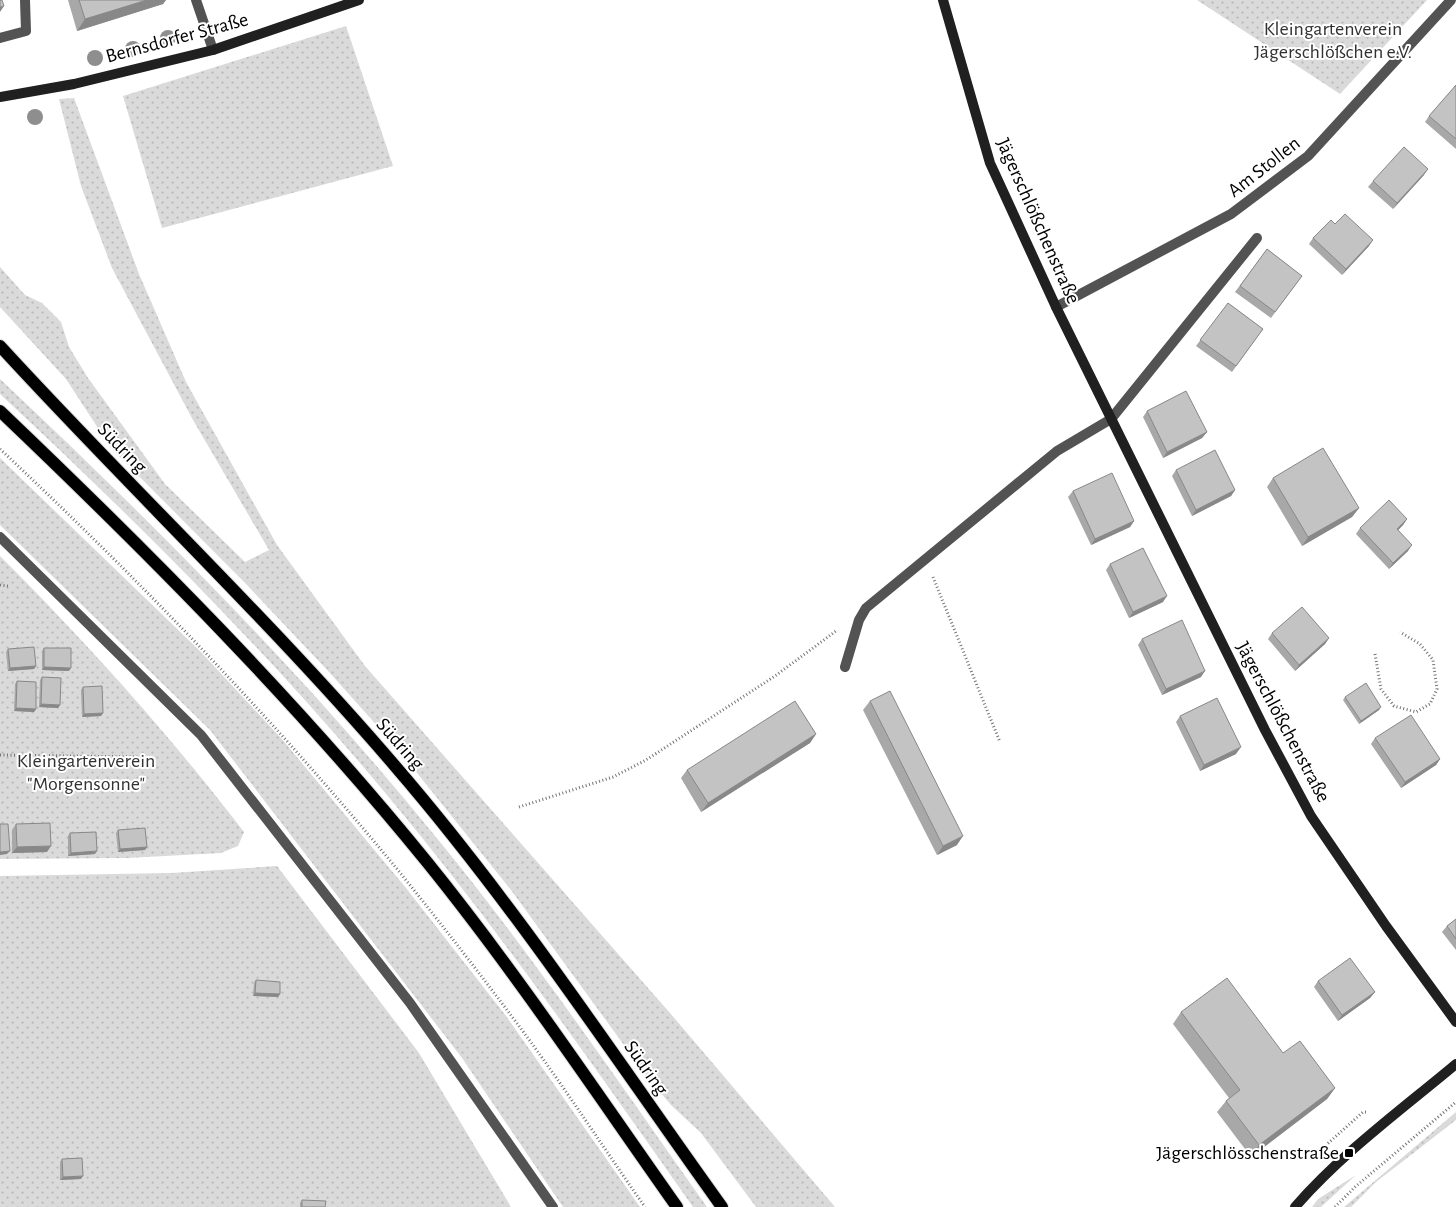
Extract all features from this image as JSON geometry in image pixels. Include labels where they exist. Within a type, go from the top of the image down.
[{"type":"main road","name":"Südring","points":[[0,346],[104,458],[240,596],[397,768],[546,958],[722,1207]]},
{"type":"main road","points":[[0,411],[153,558],[227,634],[342,761],[428,864],[495,951],[677,1207]]},
{"type":"street","points":[[0,38],[26,32],[25,0]]},
{"type":"street","points":[[196,0],[213,50]]},
{"type":"street","name":"Bernsdorfer Straße","points":[[0,98],[74,84],[213,50],[359,0]]},
{"type":"street","name":"Jägerschlößchenstraße","points":[[943,0],[990,163],[1056,307],[1265,730],[1312,816],[1386,926],[1456,1022]]},
{"type":"street","name":"Am Stollen","points":[[1056,307],[1231,214],[1308,156],[1451,0]]},
{"type":"street","points":[[845,667],[859,620],[866,608],[1057,451],[1111,419],[1257,238]]},
{"type":"street","points":[[0,537],[201,735],[410,1003],[553,1207]]},
{"type":"street","points":[[1295,1207],[1318,1180],[1456,1064]]},
{"type":"path","points":[[0,449],[71,516],[200,645],[303,757],[403,876],[520,1027],[645,1207]]},
{"type":"path","points":[[926,558],[1000,742]]},
{"type":"path","points":[[0,585],[8,586]]},
{"type":"path","points":[[519,807],[613,777],[646,760],[775,676],[866,608]]},
{"type":"path","points":[[1376,654],[1380,689],[1394,706],[1416,712],[1430,704],[1437,689],[1433,660],[1420,644],[1400,632]]},
{"type":"path","points":[[0,755],[142,757]]},
{"type":"path","points":[[1336,1207],[1355,1187],[1456,1102]]},
{"type":"path","points":[[1316,1154],[1363,1112]]},
{"type":"green space","name":"Kleingartenverein Jägerschlößchen e.V.","points":[[1197,0],[1427,0],[1340,94]]},
{"type":"green space","points":[[346,26],[393,166],[162,228],[123,96]]},
{"type":"green space","points":[[74,98],[139,274],[186,382],[277,545],[365,666],[670,1013],[835,1207],[756,1207],[701,1133],[671,1105],[648,1078],[511,890],[397,748],[247,585],[111,448],[66,379],[0,307],[0,267],[25,295],[42,303],[61,322],[69,347],[88,378],[165,484],[245,562],[269,550],[193,420],[112,268],[81,186],[59,99]]},
{"type":"green space","points":[[0,379],[113,487],[223,598],[277,654],[381,771],[468,876],[538,969],[707,1207],[693,1207],[584,1052],[509,950],[432,850],[346,747],[300,694],[203,591],[103,491],[0,394]]},
{"type":"green space","points":[[0,458],[200,651],[281,738],[406,888],[506,1016],[640,1207],[563,1207],[462,1058],[210,730],[0,525]]},
{"type":"green space","name":"Kleingartenverein \"Morgensonne\"","points":[[0,556],[96,656],[216,796],[244,832],[238,846],[221,853],[127,858],[0,859]]},
{"type":"green space","points":[[277,866],[419,1053],[511,1207],[0,1207],[0,876],[172,873]]},
{"type":"green space","points":[[1456,1112],[1456,1120],[1376,1182],[1351,1207],[1344,1207]]},
{"type":"green space","points":[[1356,1175],[1321,1207],[1312,1207],[1318,1199]]},
{"type":"building","points":[[0,0],[2,0],[4,6],[0,7]]},
{"type":"building","points":[[79,0],[147,0],[85,19]]},
{"type":"building","points":[[1456,85],[1456,139],[1429,116]]},
{"type":"building","points":[[1404,147],[1428,169],[1397,203],[1373,181]]},
{"type":"building","points":[[1345,214],[1373,240],[1346,269],[1313,238],[1331,220],[1335,224]]},
{"type":"building","points":[[1267,249],[1302,276],[1275,312],[1240,286]]},
{"type":"building","points":[[1228,303],[1263,329],[1236,366],[1200,340]]},
{"type":"building","points":[[1186,391],[1207,432],[1167,452],[1147,411]]},
{"type":"building","points":[[1323,448],[1359,508],[1308,537],[1273,478]]},
{"type":"building","points":[[1215,450],[1235,490],[1196,510],[1176,470]]},
{"type":"building","points":[[1112,473],[1134,521],[1095,539],[1073,491]]},
{"type":"building","points":[[1389,500],[1407,519],[1397,529],[1412,545],[1393,563],[1360,528]]},
{"type":"building","points":[[1143,548],[1167,596],[1133,612],[1110,564]]},
{"type":"building","points":[[1302,607],[1329,638],[1299,665],[1272,633]]},
{"type":"building","points":[[1182,620],[1205,671],[1166,689],[1142,639]]},
{"type":"building","points":[[34,647],[36,666],[10,668],[8,649]]},
{"type":"building","points":[[44,648],[71,648],[71,668],[44,667]]},
{"type":"building","points":[[42,677],[61,678],[60,705],[41,704]]},
{"type":"building","points":[[17,681],[36,682],[36,709],[16,708]]},
{"type":"building","points":[[1366,683],[1381,707],[1361,721],[1345,697]]},
{"type":"building","points":[[102,686],[103,713],[84,714],[83,687]]},
{"type":"building","points":[[890,691],[963,836],[943,846],[870,701]]},
{"type":"building","points":[[1217,698],[1241,747],[1204,765],[1180,716]]},
{"type":"building","points":[[795,701],[816,734],[708,803],[687,770]]},
{"type":"building","points":[[1411,715],[1440,759],[1405,782],[1375,738]]},
{"type":"building","points":[[50,823],[51,846],[17,847],[16,824]]},
{"type":"building","points":[[0,824],[8,824],[10,851],[0,852]]},
{"type":"building","points":[[145,828],[147,847],[120,849],[118,830]]},
{"type":"building","points":[[96,832],[97,851],[71,853],[70,833]]},
{"type":"building","points":[[1456,919],[1456,939],[1447,926]]},
{"type":"building","points":[[1350,958],[1375,992],[1342,1015],[1318,981]]},
{"type":"building","points":[[1227,978],[1283,1053],[1300,1041],[1335,1088],[1259,1145],[1226,1101],[1240,1090],[1181,1012]]},
{"type":"building","points":[[256,980],[280,982],[280,994],[255,993]]},
{"type":"building","points":[[82,1158],[83,1176],[63,1177],[62,1159]]},
{"type":"building","points":[[302,1200],[326,1201],[325,1207],[302,1207]]},
{"type":"place","name":"Jägerschlösschenstraße","points":[[1349,1153]]}]
